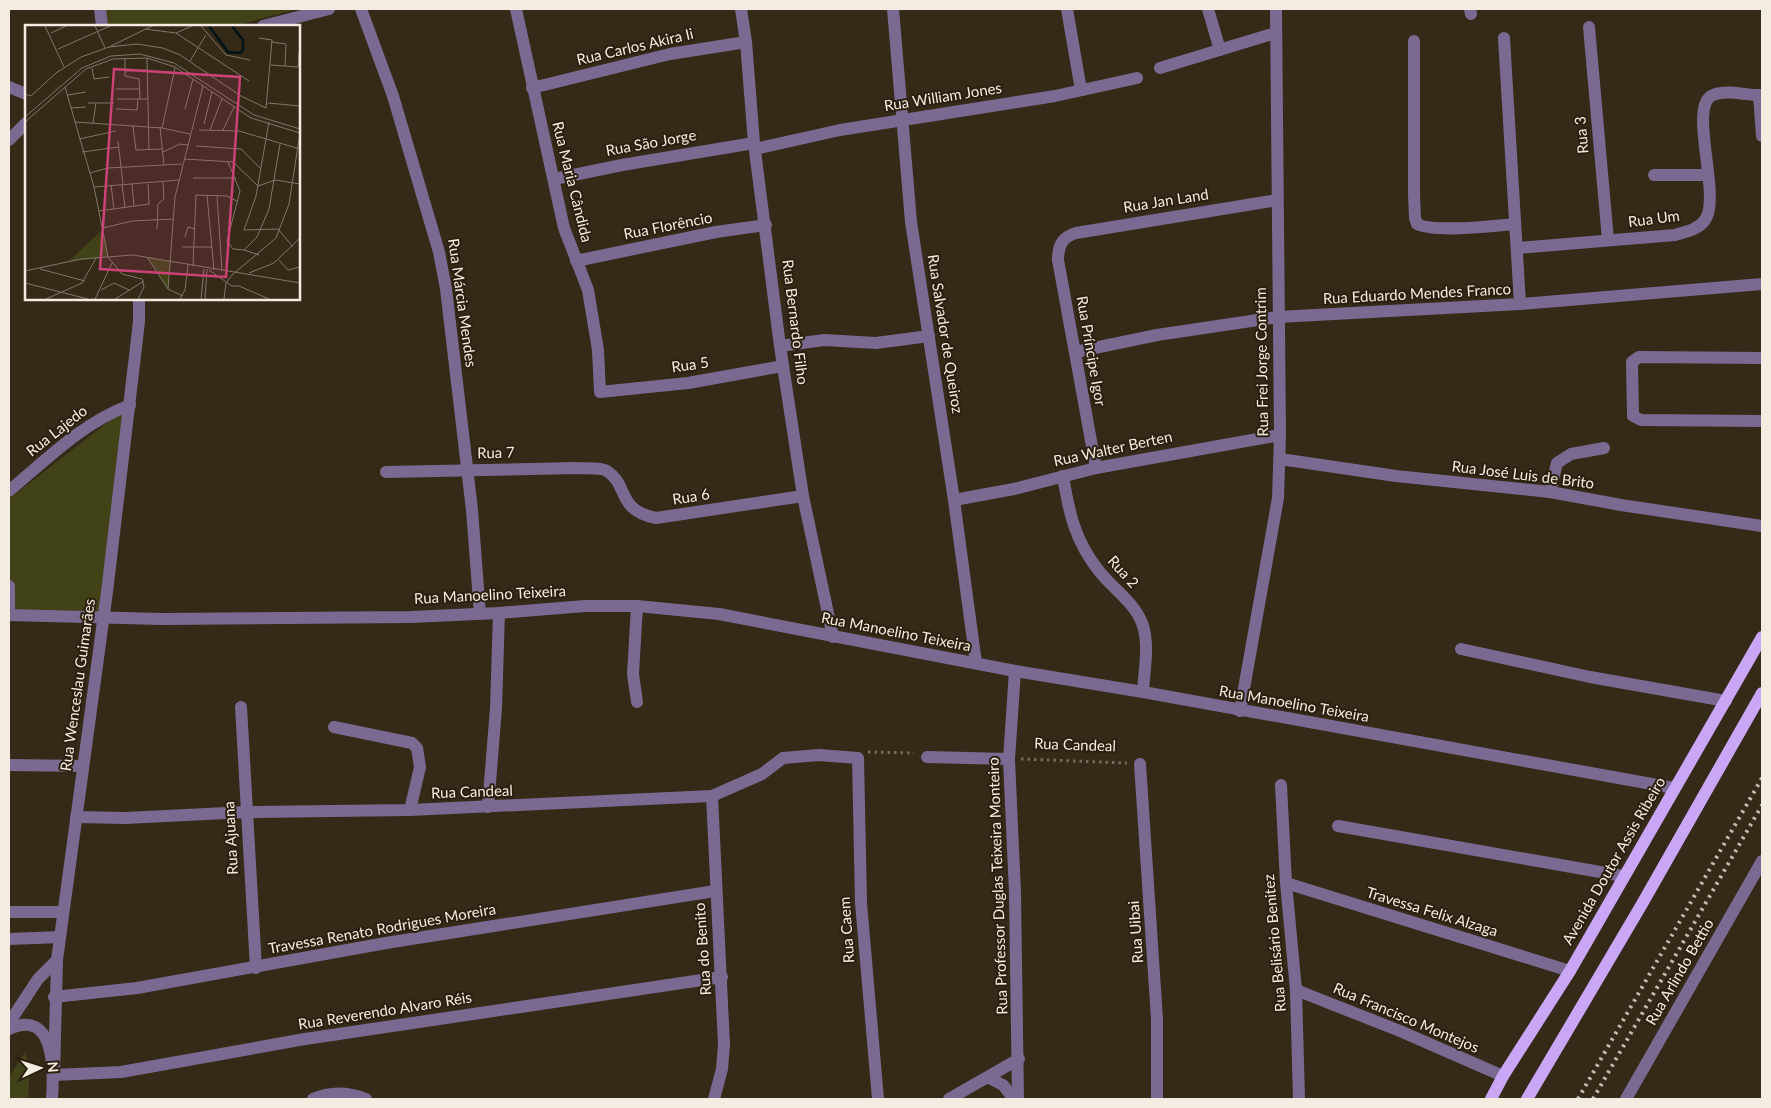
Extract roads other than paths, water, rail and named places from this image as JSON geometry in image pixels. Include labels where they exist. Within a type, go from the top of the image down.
[{"type":"main road","name":"Avenida Doutor Assis Ribeiro","points":[[1491,1099],[1502,1076],[1570,971],[1762,637]]},
{"type":"main road","points":[[1527,1099],[1642,904],[1762,693]]},
{"type":"street","points":[[100,9],[102,25]]},
{"type":"street","points":[[267,25],[329,9]]},
{"type":"street","name":"Rua Márcia Mendes","points":[[361,9],[393,96],[439,252],[446,289],[477,557],[480,614]]},
{"type":"street","name":"Rua Maria Cândida","points":[[516,9],[564,228],[588,290],[598,350],[600,392]]},
{"type":"street","name":"Rua Bernardo Filho","points":[[741,9],[746,42],[755,146],[780,346],[803,496],[833,637]]},
{"type":"street","name":"Rua Salvador de Queiroz","points":[[893,9],[911,222],[954,500],[976,663]]},
{"type":"street","points":[[1067,9],[1081,90]]},
{"type":"street","points":[[1208,9],[1220,50]]},
{"type":"street","name":"Rua Frei Jorge Contrim","points":[[1240,711],[1274,524],[1280,459],[1276,9]]},
{"type":"street","name":"Rua 3","points":[[1589,27],[1608,240]]},
{"type":"street","points":[[1160,68],[1275,34]]},
{"type":"street","points":[[1504,38],[1520,304]]},
{"type":"street","points":[[1414,41],[1414,194],[1417,224],[1422,226],[1457,227],[1515,224]]},
{"type":"street","name":"Rua Carlos Akira Ii","points":[[532,88],[670,54],[746,42]]},
{"type":"street","name":"Rua William Jones","points":[[755,146],[1081,90],[1136,78]]},
{"type":"street","points":[[9,87],[25,94]]},
{"type":"street","name":"Rua Um","points":[[1517,248],[1675,235],[1698,227],[1707,215],[1708,175],[1702,117],[1706,102],[1713,95],[1721,93],[1760,95]]},
{"type":"street","points":[[1760,95],[1762,136]]},
{"type":"street","points":[[9,140],[25,124]]},
{"type":"street","name":"Rua São Jorge","points":[[554,179],[622,165],[755,146]]},
{"type":"street","points":[[1654,175],[1708,175]]},
{"type":"street","name":"Rua Jan Land","points":[[1063,240],[1076,233],[1277,200]]},
{"type":"street","name":"Rua Florêncio","points":[[576,261],[699,235],[766,226]]},
{"type":"street","name":"Rua Príncipe Igor","points":[[1063,240],[1058,251],[1058,260],[1096,468]]},
{"type":"street","name":"Rua Eduardo Mendes Franco","points":[[1075,352],[1157,335],[1278,317],[1520,304],[1762,284]]},
{"type":"street","name":"Rua Wenceslau Guimarães","points":[[54,1075],[54,997],[62,912],[130,405],[139,321],[139,300]]},
{"type":"street","points":[[780,346],[824,340],[876,343],[929,336]]},
{"type":"street","points":[[1762,358],[1639,357],[1632,362],[1634,416],[1641,420],[1762,421]]},
{"type":"street","name":"Rua 5","points":[[600,392],[688,383],[783,366]]},
{"type":"street","name":"Rua Lajedo","points":[[9,491],[88,425],[108,413],[130,405]]},
{"type":"street","name":"Rua Walter Berten","points":[[954,500],[1096,468],[1280,435]]},
{"type":"street","points":[[1550,492],[1557,464],[1571,454],[1604,448]]},
{"type":"street","name":"Rua José Luis de Brito","points":[[1280,459],[1396,476],[1550,492],[1621,505],[1762,526]]},
{"type":"street","name":"Rua 7","points":[[386,472],[576,468],[606,470]]},
{"type":"street","name":"Rua 6","points":[[606,470],[613,477],[630,506],[646,516],[656,518],[803,496]]},
{"type":"street","name":"Rua 2","points":[[1062,476],[1072,526],[1084,550],[1099,572],[1130,604],[1143,624],[1146,645],[1142,692]]},
{"type":"street","points":[[9,586],[9,615]]},
{"type":"street","name":"Rua Manoelino Teixeira","points":[[9,615],[240,619],[480,614],[585,606],[637,606],[719,614],[1015,671],[1142,692],[1674,788]]},
{"type":"street","points":[[637,606],[633,674],[637,702]]},
{"type":"street","points":[[488,807],[496,699],[499,613]]},
{"type":"street","points":[[1461,649],[1590,677],[1726,701]]},
{"type":"street","name":"Rua Professor Duglas Teixeira Monteiro","points":[[1015,671],[1010,759],[1019,1059],[1018,1099]]},
{"type":"street","name":"Rua Ajuana","points":[[241,707],[256,968]]},
{"type":"street","points":[[334,727],[412,743],[417,748],[420,767],[410,810]]},
{"type":"street","name":"Rua Candeal","points":[[76,817],[124,818],[247,812],[410,810],[712,796],[757,776],[783,758],[819,755],[858,758]]},
{"type":"street","points":[[927,757],[1010,759]]},
{"type":"street","name":"Rua Caem","points":[[858,758],[861,903],[878,1099]]},
{"type":"street","name":"Rua Uibai","points":[[1140,764],[1157,1019],[1157,1099]]},
{"type":"street","points":[[9,765],[83,766]]},
{"type":"street","name":"Rua Belisário Benitez","points":[[1281,785],[1286,883],[1296,990],[1299,1099]]},
{"type":"street","name":"Rua do Benito","points":[[712,796],[715,890],[722,977],[724,1045],[722,1070],[714,1099]]},
{"type":"street","points":[[1338,826],[1623,876]]},
{"type":"street","name":"Rua Arlindo Bettio","points":[[1626,1099],[1762,861]]},
{"type":"street","name":"Travessa Felix Alzaga","points":[[1286,883],[1570,971]]},
{"type":"street","name":"Travessa Renato Rodrigues Moreira","points":[[54,997],[138,988],[386,943],[715,890]]},
{"type":"street","points":[[9,912],[62,912]]},
{"type":"street","points":[[9,939],[60,937]]},
{"type":"street","points":[[9,1023],[38,979],[57,960]]},
{"type":"street","name":"Rua Reverendo Alvaro Réis","points":[[54,1075],[121,1072],[305,1039],[722,977]]},
{"type":"street","name":"Rua Francisco Montejos","points":[[1296,990],[1400,1030],[1502,1076]]},
{"type":"street","points":[[9,1029],[26,1025],[34,1026],[41,1030],[46,1038],[54,1075],[52,1099]]},
{"type":"street","points":[[949,1099],[989,1078],[1019,1059]]},
{"type":"street","points":[[989,1078],[1003,1085],[1014,1099]]},
{"type":"street","points":[[313,1099],[332,1093],[345,1093],[366,1099]]},
{"type":"railway","points":[[1578,1099],[1762,778]]},
{"type":"railway","points":[[1593,1099],[1762,805]]}]
